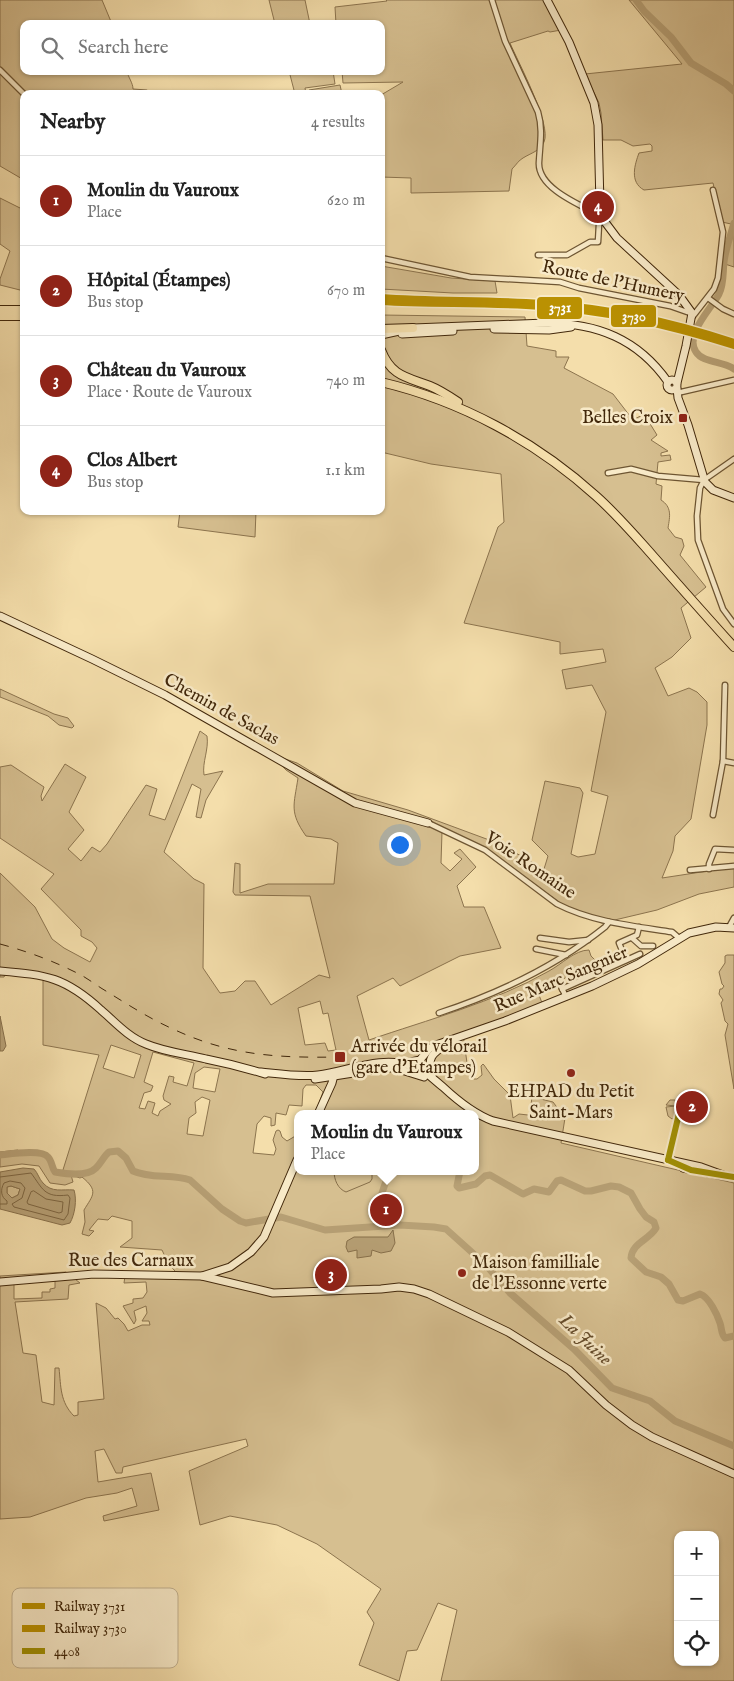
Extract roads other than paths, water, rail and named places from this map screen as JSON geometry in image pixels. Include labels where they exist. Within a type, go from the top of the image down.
[{"type":"main road","points":[[0,310],[20,310]]},
{"type":"main road","points":[[0,316],[20,316]]},
{"type":"main road","points":[[385,329],[413,328]]},
{"type":"main road","points":[[385,359],[395,372],[403,377],[438,389],[458,402]]},
{"type":"main road","points":[[385,379],[431,391],[458,402],[512,428],[556,457],[578,474],[621,514],[734,640]]},
{"type":"main road","points":[[385,383],[430,396],[484,418],[552,460],[597,497],[618,518],[734,647]]},
{"type":"street","points":[[492,0],[505,41],[538,112],[542,137],[538,164],[540,174],[552,188],[603,217]]},
{"type":"street","points":[[547,0],[570,42],[594,102],[598,125],[600,205],[607,227],[680,295],[692,315],[686,346],[674,388]]},
{"type":"street","points":[[0,70],[20,90]]},
{"type":"street","points":[[692,315],[711,301],[718,278],[723,232],[713,190]]},
{"type":"street","points":[[538,254],[567,255],[590,242],[598,242],[599,224],[603,217]]},
{"type":"street","name":"Route de l'Humery","points":[[385,259],[470,276],[560,282],[579,288],[670,306],[692,315]]},
{"type":"street","points":[[711,301],[734,314]]},
{"type":"street","points":[[385,335],[482,329],[549,330],[561,326]]},
{"type":"street","points":[[385,334],[413,328],[578,326],[603,331],[632,345],[650,360],[674,388],[690,431],[704,480],[713,490],[734,498]]},
{"type":"street","points":[[674,388],[734,380]]},
{"type":"street","points":[[734,458],[704,480],[700,488],[697,516],[698,540],[723,609],[734,624]]},
{"type":"street","points":[[608,473],[632,469],[658,476],[704,480]]},
{"type":"street","name":"Chemin de Saclas","points":[[0,616],[165,695],[354,803],[428,823]]},
{"type":"street","points":[[713,815],[723,761],[725,685]]},
{"type":"street","points":[[723,761],[734,763]]},
{"type":"street","name":"Voie Romaine","points":[[428,823],[485,850],[557,904],[577,913],[608,922],[639,927]]},
{"type":"street","points":[[709,869],[715,849],[734,850]]},
{"type":"street","points":[[690,870],[734,866]]},
{"type":"street","points":[[731,928],[734,918]]},
{"type":"street","points":[[439,1013],[481,999],[537,973],[588,940],[605,927],[608,922]]},
{"type":"street","points":[[626,960],[619,944],[637,935],[639,927],[672,932],[679,938]]},
{"type":"street","name":"Rue Marc Sangnier","points":[[420,1060],[429,1049],[436,1045],[505,1022],[625,972],[689,933],[709,928],[731,928]]},
{"type":"street","points":[[540,938],[569,942],[588,940]]},
{"type":"street","points":[[632,938],[641,946],[653,946]]},
{"type":"street","points":[[536,949],[566,955]]},
{"type":"street","points":[[562,989],[640,954]]},
{"type":"street","points":[[3,971],[37,974],[64,982],[84,995],[130,1035],[168,1052],[206,1058],[290,1079],[378,1068],[404,1067],[425,1071]]},
{"type":"street","points":[[559,982],[566,997]]},
{"type":"street","name":"Rue Marc Sangnier","points":[[425,1071],[434,1053],[450,1041]]},
{"type":"street","points":[[334,1075],[378,1063],[403,1063],[420,1060],[425,1071],[471,1110]]},
{"type":"street","points":[[403,1063],[425,1071],[440,1085]]},
{"type":"street","points":[[320,1110],[334,1075]]},
{"type":"street","points":[[479,1115],[486,1119],[702,1167],[734,1177]]},
{"type":"street","name":"Rue des Carnaux","points":[[0,1282],[94,1274],[202,1276],[230,1267],[243,1259],[260,1244],[294,1167]]},
{"type":"street","points":[[202,1276],[273,1293],[399,1287],[429,1294],[508,1332],[561,1365],[632,1425],[734,1474]]},
{"type":"water","points":[[0,1016],[6,1046],[3,1051],[0,1051]]},
{"type":"water","points":[[23,1168],[34,1169],[46,1186],[57,1190],[74,1190],[75,1207],[70,1223],[62,1225],[0,1209],[0,1172]],"holes":[[[11,1186],[20,1189],[18,1195],[12,1198],[7,1193],[7,1187]]]},
{"type":"water","points":[[393,1230],[395,1243],[391,1251],[381,1253],[372,1250],[371,1256],[357,1258],[357,1250],[348,1252],[346,1247],[347,1241],[354,1237],[388,1237]]},
{"type":"waterway","points":[[636,0],[644,11],[671,37],[691,63],[726,84],[734,91]]},
{"type":"waterway","points":[[734,223],[725,256],[721,289],[700,322],[693,338],[693,345],[699,356],[734,369]]},
{"type":"waterway","name":"La Juine","points":[[0,1155],[39,1153],[48,1157],[55,1172],[77,1174],[92,1171],[109,1152],[118,1151],[126,1158],[133,1171],[147,1175],[190,1180],[222,1209],[246,1223],[281,1217],[325,1230],[400,1225],[446,1229],[486,1265],[510,1293],[574,1349],[612,1388],[650,1401],[675,1421],[734,1446]]},
{"type":"waterway","points":[[335,1175],[337,1184],[346,1192],[370,1182],[372,1175]]},
{"type":"waterway","points":[[377,1226],[379,1202],[387,1175]]},
{"type":"waterway","points":[[459,1175],[457,1186],[459,1188],[476,1184],[485,1176],[490,1175],[523,1194],[534,1189],[549,1192],[557,1181],[561,1180],[585,1191],[611,1186],[619,1187],[631,1193],[640,1209],[646,1217],[654,1222],[656,1228],[634,1249],[631,1258],[646,1272],[661,1277],[669,1284],[678,1300],[683,1301],[700,1294],[703,1296],[715,1311],[725,1338],[734,1336]]},
{"type":"railway","points":[[0,944],[38,956],[66,968],[85,977],[154,1020],[215,1045],[255,1054],[275,1056],[340,1057]]},
{"type":"rail line","name":"3730","points":[[385,298],[521,303],[590,309],[663,322],[734,343]]},
{"type":"rail line","name":"3731","points":[[385,301],[481,303],[590,311],[663,325],[734,345]]},
{"type":"place","name":"Clos Albert","points":[[598,207]]},
{"type":"place","name":"Belles Croix","points":[[683,418]]},
{"type":"place","name":"Arrivée du vélorail (gare d'Etampes)","points":[[340,1057]]},
{"type":"place","name":"EHPAD du Petit Saint-Mars","points":[[571,1073]]},
{"type":"place","name":"Hôpital (Étampes)","points":[[692,1107]]},
{"type":"place","name":"Moulin du Vauroux","points":[[386,1210]]},
{"type":"place","name":"Maison familliale de l'Essonne verte","points":[[462,1273]]},
{"type":"place","name":"Château du Vauroux","points":[[331,1275]]}]
